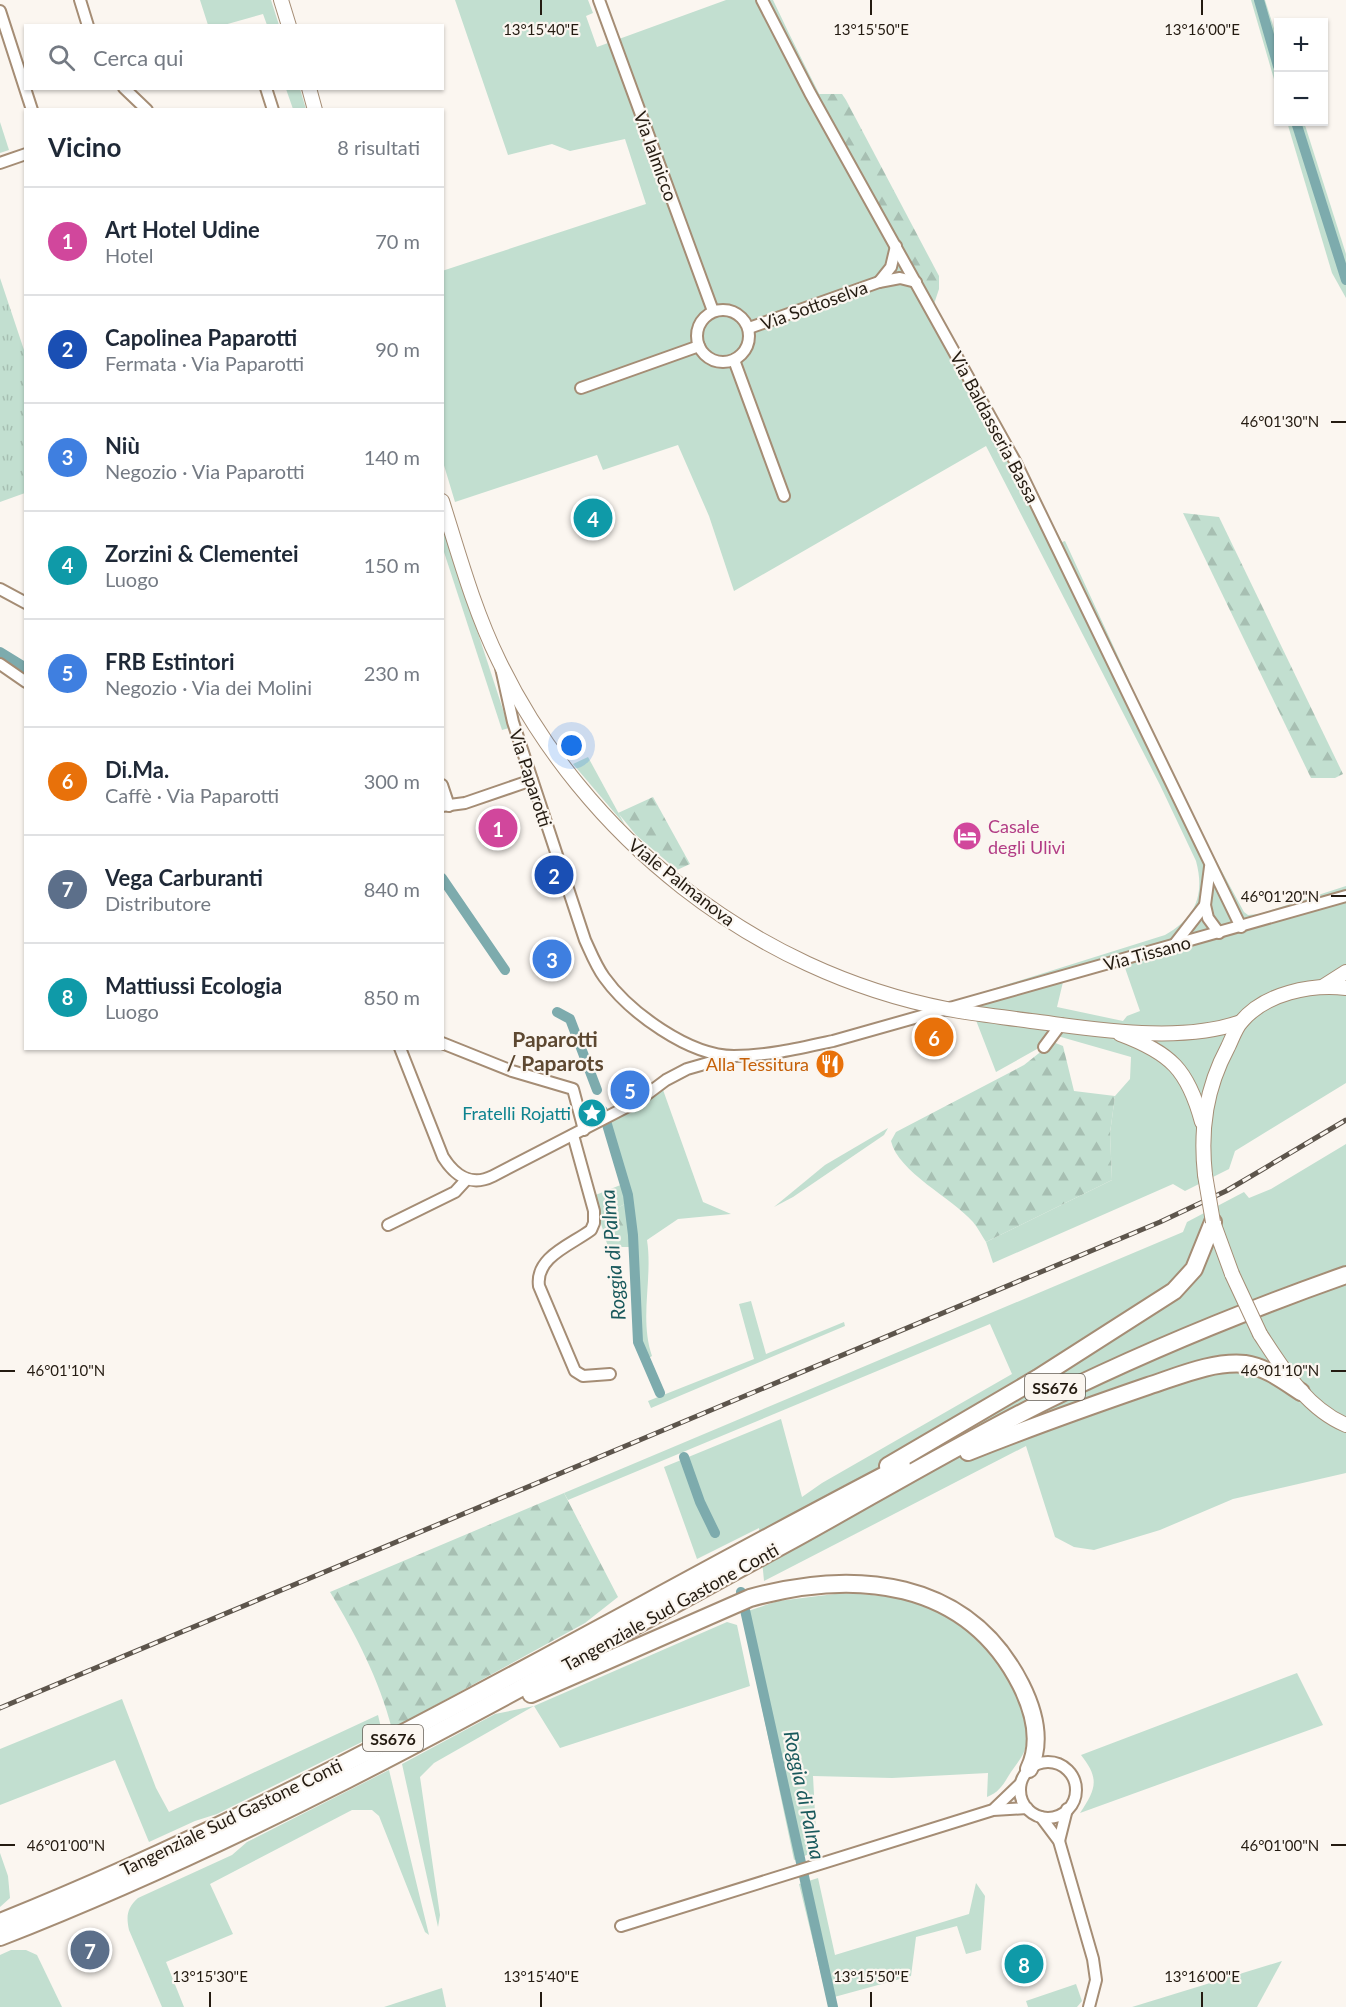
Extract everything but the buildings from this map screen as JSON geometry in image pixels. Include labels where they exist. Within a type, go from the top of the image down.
[{"type":"highway","points":[[775,1532],[1038,1378],[1166,1297],[1186,1280],[1194,1269],[1213,1222]]},
{"type":"highway","name":"SS676","points":[[775,1532],[1045,1391],[1190,1325],[1346,1268]]},
{"type":"highway","name":"SS676","points":[[830,1520],[928,1463],[1048,1400],[1195,1333],[1269,1302],[1346,1275]]},
{"type":"highway","points":[[830,1520],[952,1459],[1055,1417],[1214,1365],[1246,1364],[1259,1368],[1273,1373],[1301,1392]]},
{"type":"highway","name":"Tangenziale Sud Gastone Conti","points":[[0,1937],[79,1906],[254,1826],[427,1740],[830,1520]]},
{"type":"highway","name":"Tangenziale Sud Gastone Conti","points":[[0,1922],[74,1892],[248,1812],[412,1729],[775,1532]]},
{"type":"highway","points":[[427,1740],[745,1600],[804,1586],[829,1583],[882,1584],[908,1591],[963,1618],[982,1631],[995,1646],[1027,1698],[1036,1736],[1035,1753],[1029,1769]]},
{"type":"main road","points":[[281,0],[288,24]]},
{"type":"main road","points":[[310,90],[314,108]]},
{"type":"main road","name":"Viale Palmanova","points":[[444,507],[479,616],[500,664],[534,724],[575,782],[627,839],[688,892],[738,927],[798,958],[863,985],[946,1009],[1107,1029],[1210,1031],[1241,1022]]},
{"type":"main road","points":[[1324,986],[1346,972]]},
{"type":"main road","points":[[1346,988],[1324,986],[1303,988],[1281,996],[1241,1022],[1219,1063],[1203,1123],[1205,1175],[1213,1222],[1232,1274],[1260,1334],[1301,1392],[1326,1414],[1346,1425]]},
{"type":"main road","name":"Viale Palmanova","points":[[1107,1029],[1144,1043],[1167,1057],[1184,1074],[1194,1092],[1203,1123]]},
{"type":"street","points":[[80,0],[87,24]]},
{"type":"street","name":"Via Ialmicco","points":[[599,0],[713,311]]},
{"type":"street","name":"Via Baldasseria Bassa","points":[[762,0],[810,93],[1016,463],[1241,927]]},
{"type":"street","points":[[0,11],[24,85]]},
{"type":"street","points":[[26,90],[31,108]]},
{"type":"street","points":[[126,90],[145,108]]},
{"type":"street","points":[[267,90],[272,108]]},
{"type":"street","points":[[0,163],[24,155]]},
{"type":"street","name":"Via Sottoselva","points":[[879,282],[891,267],[896,246]]},
{"type":"street","name":"Via Sottoselva","points":[[749,328],[879,282],[900,278],[916,282]]},
{"type":"street","points":[[730,310],[745,320],[749,328],[749,344],[734,360],[725,362],[709,358],[699,346],[697,338],[700,322],[713,311],[730,310]]},
{"type":"street","points":[[581,388],[699,346]]},
{"type":"street","points":[[734,360],[784,496]]},
{"type":"street","points":[[0,589],[24,602]]},
{"type":"street","points":[[0,664],[24,681]]},
{"type":"street","name":"Via Paparotti","points":[[500,664],[503,686],[585,940],[605,978],[623,999],[670,1033],[703,1049],[732,1056],[790,1050],[946,1009]]},
{"type":"street","points":[[446,806],[532,780]]},
{"type":"street","points":[[1210,864],[1205,905],[1208,918],[1219,933]]},
{"type":"street","name":"Via Tissano","points":[[946,1009],[1346,896]]},
{"type":"street","points":[[1174,945],[1205,905]]},
{"type":"street","points":[[1044,1047],[1061,1024]]},
{"type":"street","points":[[444,1044],[512,1071],[573,1089],[594,1211],[594,1223],[588,1232],[543,1265],[538,1275],[539,1286],[575,1371],[583,1376],[610,1374]]},
{"type":"street","points":[[401,1050],[443,1157],[453,1173],[466,1179],[488,1179],[606,1119],[687,1069],[732,1056]]},
{"type":"street","points":[[388,1225],[455,1192],[466,1179]]},
{"type":"street","points":[[993,1810],[1020,1784],[1029,1769],[1046,1762],[1055,1763],[1071,1774],[1076,1792],[1067,1809],[1059,1841]]},
{"type":"street","points":[[1020,1784],[1022,1801],[1027,1808],[1041,1817],[1059,1841],[1093,1959],[1096,1980],[1089,2007]]},
{"type":"street","points":[[621,1926],[993,1810],[1027,1808]]},
{"type":"street","points":[[1041,1817],[1060,1815],[1067,1809]]},
{"type":"street","points":[[1084,2007],[1093,1996]]},
{"type":"green space","points":[[200,0],[271,0],[279,24],[267,24],[263,14],[228,24],[208,24]]},
{"type":"green space","points":[[455,0],[588,0],[593,13],[586,16],[597,47],[726,0],[773,0],[878,205],[1062,542],[1065,541],[1129,680],[1127,681],[1187,807],[1244,912],[1248,915],[1259,914],[1346,886],[1346,1083],[1235,1151],[1229,1169],[1185,1191],[1173,1184],[993,1263],[986,1242],[1112,1180],[1110,1133],[1115,1096],[1130,1079],[1131,1057],[1047,1033],[1037,1049],[996,1072],[967,997],[1165,935],[1184,921],[1195,904],[1199,884],[1196,861],[1160,785],[986,446],[734,591],[709,516],[678,445],[603,470],[597,455],[455,502],[444,465],[444,270],[646,204],[625,139],[570,151],[552,144],[508,155]],"holes":[[[1124,965],[1140,1011],[1127,1016],[1123,1021],[1057,1007],[1063,982]]]},
{"type":"green space","points":[[1251,0],[1265,0],[1274,28],[1274,79]]},
{"type":"green space","points":[[286,90],[300,90],[306,108],[293,108]]},
{"type":"green space","points":[[818,94],[842,94],[846,100],[939,276],[939,289],[934,304]]},
{"type":"green space","points":[[0,122],[9,150],[0,153]]},
{"type":"green space","points":[[1288,126],[1305,126],[1346,254],[1346,298],[1332,273]]},
{"type":"green space","points":[[0,278],[24,350],[24,493],[0,502]]},
{"type":"green space","points":[[1183,513],[1219,517],[1343,774],[1335,778],[1311,778]]},
{"type":"green space","points":[[444,529],[509,728],[502,730],[444,552]]},
{"type":"green space","points":[[588,757],[625,825],[573,764]]},
{"type":"green space","points":[[653,797],[690,864],[677,870],[636,835],[618,813]]},
{"type":"green space","points":[[1053,1042],[1063,1046],[1074,1091],[1115,1096],[1110,1133],[1112,1180],[986,1242],[975,1224],[964,1213],[914,1174],[896,1152],[891,1141],[896,1132],[1024,1065]]},
{"type":"green space","points":[[662,1087],[703,1202],[731,1214],[678,1219],[647,1240],[646,1313],[648,1342],[652,1356],[647,1359],[641,1342],[634,1216],[608,1122]]},
{"type":"green space","points":[[888,1128],[884,1135],[793,1197],[774,1207],[825,1165]]},
{"type":"green space","points":[[1346,1144],[1346,1473],[1233,1499],[1160,1530],[1094,1550],[1074,1547],[1055,1537],[1026,1446],[764,1581],[759,1528],[697,1559],[664,1467],[781,1419],[802,1497],[822,1483],[1012,1374],[990,1324],[568,1500],[564,1493],[1183,1232],[1187,1222],[1244,1192],[1249,1198],[1271,1189]]},
{"type":"green space","points":[[623,1184],[627,1203],[599,1217],[593,1196]]},
{"type":"green space","points":[[627,1203],[630,1247],[608,1247],[599,1217]]},
{"type":"green space","points":[[751,1301],[766,1354],[844,1322],[845,1326],[651,1408],[648,1401],[754,1359],[739,1304]]},
{"type":"green space","points":[[564,1493],[618,1597],[585,1623],[392,1729],[366,1658],[330,1592]]},
{"type":"green space","points":[[843,1593],[914,1602],[940,1612],[967,1629],[996,1659],[1018,1696],[1025,1715],[1027,1734],[1024,1752],[1001,1787],[987,1797],[988,1773],[892,1778],[813,1776],[817,1851],[794,1860],[742,1613],[778,1601]]},
{"type":"green space","points":[[727,1622],[737,1625],[750,1686],[560,1748],[534,1706]]},
{"type":"green space","points":[[1297,1673],[1323,1725],[1080,1813],[1090,1797],[1094,1784],[1091,1771],[1081,1755]]},
{"type":"green space","points":[[122,1699],[156,1788],[169,1812],[378,1715],[382,1732],[217,1814],[195,1821],[149,1842],[115,1760],[0,1805],[0,1749]]},
{"type":"green space","points":[[534,1706],[434,1763],[420,1777],[440,1915],[438,1927],[402,1764],[495,1714]]},
{"type":"green space","points":[[389,1770],[429,1935],[425,1932],[379,1816],[372,1810],[352,1810],[210,1884],[233,1934],[166,1962],[184,2007],[162,2007],[129,1930],[128,1913],[134,1902],[138,1898],[232,1855],[247,1842]]},
{"type":"green space","points":[[0,1853],[8,1876],[10,1898],[0,1907]]},
{"type":"green space","points":[[818,1878],[835,1955],[969,1914],[976,1883],[985,1896],[981,1950],[966,1954],[957,1926],[916,1937],[911,1976],[827,1999],[799,1884]]},
{"type":"green space","points":[[11,1950],[26,1950],[37,1955],[62,2007],[0,2007],[0,1955]]},
{"type":"green space","points":[[1282,1961],[1257,2007],[1132,2007]]},
{"type":"green space","points":[[1076,1984],[1082,2001],[1077,2007],[1028,2007],[1026,2001]]},
{"type":"green space","points":[[442,1988],[446,2007],[384,2007]]},
{"type":"waterway","points":[[1259,0],[1274,52]]},
{"type":"waterway","points":[[1297,126],[1346,280]]},
{"type":"waterway","name":"Roggia di Palma","points":[[0,652],[24,667]]},
{"type":"waterway","name":"Roggia di Palma","points":[[444,881],[505,970]]},
{"type":"waterway","name":"Roggia di Palma","points":[[557,1012],[570,1019],[597,1090]]},
{"type":"waterway","name":"Roggia di Palma","points":[[603,1111],[628,1195],[633,1235],[638,1342],[660,1393]]},
{"type":"waterway","name":"Roggia di Palma","points":[[684,1457],[700,1502],[715,1533]]},
{"type":"waterway","name":"Roggia di Palma","points":[[741,1592],[833,2007]]},
{"type":"railway","points":[[0,1708],[1160,1222],[1226,1191],[1346,1120]]},
{"type":"place","name":"Zorzini & Clementei","points":[[593,518]]},
{"type":"place","name":"Art Hotel Udine","points":[[498,828]]},
{"type":"place","name":"Casale degli Ulivi","points":[[967,836]]},
{"type":"place","name":"Capolinea Paparotti","points":[[554,875]]},
{"type":"place","name":"Niù","points":[[552,959]]},
{"type":"place","name":"Di.Ma.","points":[[934,1037]]},
{"type":"place","name":"Alla Tessitura","points":[[830,1064]]},
{"type":"place","name":"FRB Estintori","points":[[630,1090]]},
{"type":"place","name":"Fratelli Rojatti","points":[[592,1113]]},
{"type":"place","name":"Vega Carburanti","points":[[90,1950]]},
{"type":"place","name":"Mattiussi Ecologia","points":[[1024,1964]]},
{"type":"district","name":"Paparotti / Paparots","points":[[555,1050]]}]
